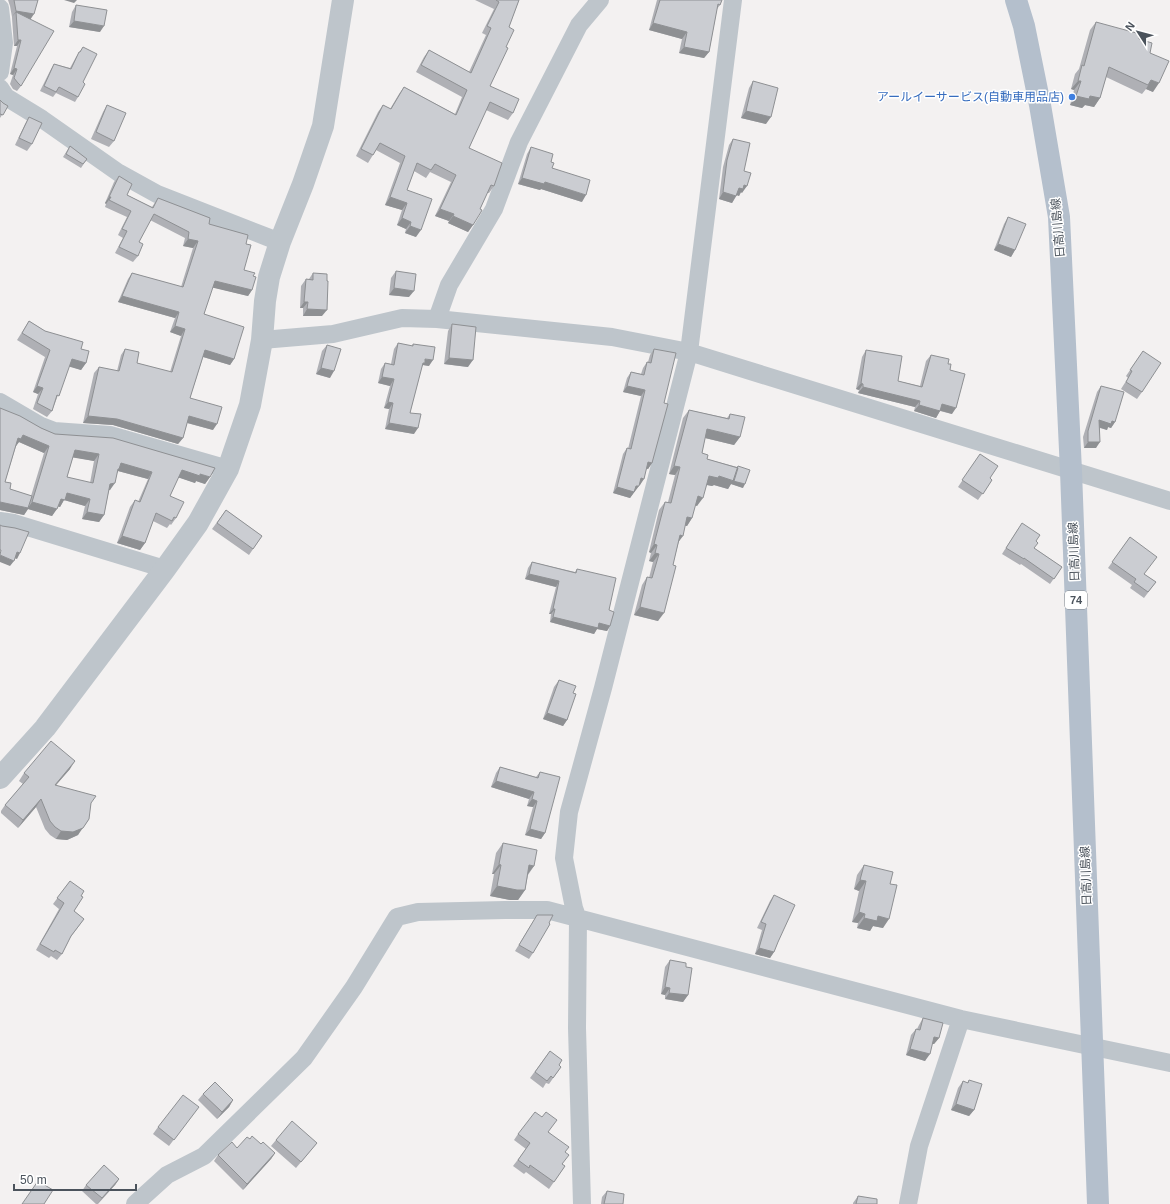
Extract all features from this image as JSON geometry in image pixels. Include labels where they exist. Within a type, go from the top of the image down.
[{"type":"main road","name":"日高川島線","points":[[1016,0],[1024,26],[1040,105],[1059,217],[1071,472],[1098,1204]]},
{"type":"street","points":[[0,778],[45,728],[165,569],[198,523],[228,469],[250,406],[262,340],[265,301],[269,277],[280,242],[303,184],[323,126],[343,0]]},
{"type":"street","points":[[437,318],[449,285],[494,209],[519,142],[579,25],[600,0]]},
{"type":"street","points":[[582,1204],[577,1028],[578,919],[574,908],[564,858],[570,812],[689,352],[733,0]]},
{"type":"street","points":[[0,8],[4,43],[0,72]]},
{"type":"street","points":[[0,88],[6,97],[42,119],[125,177],[157,194],[280,242]]},
{"type":"street","points":[[262,340],[333,334],[402,318],[437,318],[612,337],[689,352],[1071,472],[1170,501]]},
{"type":"street","points":[[0,402],[41,426],[54,431],[110,435],[228,469]]},
{"type":"street","points":[[0,520],[165,569]]},
{"type":"street","points":[[135,1204],[167,1175],[204,1156],[304,1058],[354,987],[397,917],[418,912],[547,910],[961,1019],[1170,1063]]},
{"type":"street","points":[[908,1204],[919,1146],[961,1019]]},
{"type":"building","points":[[14,0],[38,0],[34,14],[16,11]]},
{"type":"building","points":[[496,0],[519,0],[509,27],[514,30],[506,47],[508,48],[490,86],[519,99],[513,113],[490,102],[469,148],[502,163],[494,186],[491,185],[480,209],[482,210],[473,225],[453,216],[454,214],[440,209],[456,175],[435,164],[431,170],[417,163],[407,190],[432,199],[421,230],[410,226],[411,222],[402,218],[407,203],[390,197],[405,156],[380,143],[373,155],[361,149],[383,105],[391,109],[404,87],[456,115],[467,90],[421,65],[429,50],[471,73],[491,28],[487,26],[499,2]]},
{"type":"building","points":[[660,0],[722,0],[720,5],[718,4],[709,52],[684,47],[687,32],[653,23]]},
{"type":"building","points":[[76,5],[107,10],[104,26],[74,21]]},
{"type":"building","points":[[16,12],[54,31],[21,86],[14,78],[17,69],[14,68],[21,40],[18,40]]},
{"type":"building","points":[[1096,22],[1140,34],[1139,39],[1152,43],[1150,53],[1169,61],[1159,83],[1151,80],[1148,85],[1109,67],[1100,98],[1090,96],[1089,99],[1076,96],[1081,81],[1078,81],[1082,65],[1084,66]]},
{"type":"building","points":[[83,47],[97,54],[83,82],[85,84],[78,97],[59,87],[56,92],[44,86],[54,64],[71,69]]},
{"type":"building","points":[[753,81],[778,88],[771,117],[746,111]]},
{"type":"building","points":[[0,100],[8,106],[3,115],[0,114]]},
{"type":"building","points":[[107,105],[126,113],[114,141],[96,132]]},
{"type":"building","points":[[29,117],[42,123],[32,144],[19,138]]},
{"type":"building","points":[[733,139],[750,143],[744,171],[751,173],[747,186],[744,185],[743,189],[739,188],[736,196],[723,192],[727,160]]},
{"type":"building","points":[[70,146],[87,159],[83,164],[66,154]]},
{"type":"building","points":[[531,147],[553,154],[551,162],[554,163],[552,168],[590,180],[586,195],[545,182],[544,184],[522,178]]},
{"type":"building","points":[[119,176],[132,184],[127,195],[153,208],[158,198],[210,218],[209,224],[248,235],[246,244],[251,245],[244,270],[255,273],[253,276],[256,277],[252,290],[215,281],[204,314],[244,327],[234,359],[205,350],[190,398],[222,407],[217,424],[189,416],[183,438],[117,419],[88,416],[99,367],[119,371],[125,349],[139,352],[137,363],[172,372],[185,329],[175,326],[179,312],[122,296],[132,273],[183,287],[198,241],[188,239],[189,232],[154,214],[139,242],[143,244],[138,256],[119,247],[127,231],[122,229],[131,211],[109,200]]},
{"type":"building","points":[[1008,217],[1026,224],[1015,250],[998,244]]},
{"type":"building","points":[[396,271],[416,274],[414,291],[394,288]]},
{"type":"building","points":[[313,273],[327,274],[327,310],[307,309],[308,302],[304,302],[306,279],[313,280]]},
{"type":"building","points":[[29,321],[45,331],[83,342],[81,349],[89,351],[86,363],[72,359],[52,411],[37,403],[43,388],[37,386],[50,350],[22,333]]},
{"type":"building","points":[[452,324],[476,327],[473,360],[449,358]]},
{"type":"building","points":[[398,343],[413,346],[413,344],[435,347],[433,360],[425,359],[425,363],[423,363],[410,413],[421,414],[418,428],[389,423],[393,403],[388,402],[394,379],[382,377],[385,363],[394,365]]},
{"type":"building","points":[[327,345],[341,349],[334,371],[321,368]]},
{"type":"building","points":[[654,349],[676,353],[664,403],[668,404],[652,463],[648,462],[644,479],[641,478],[639,486],[636,486],[634,492],[617,487],[627,448],[631,449],[645,390],[627,386],[631,372],[644,375],[647,362],[651,363]]},
{"type":"building","points":[[866,350],[902,356],[898,381],[922,387],[931,355],[949,359],[948,364],[951,364],[950,370],[965,374],[956,408],[942,404],[940,411],[919,405],[920,401],[863,387],[863,384],[861,383]]},
{"type":"building","points":[[1143,351],[1161,363],[1142,392],[1126,382],[1132,371],[1130,370]]},
{"type":"building","points":[[1101,386],[1124,392],[1115,422],[1112,421],[1111,424],[1099,420],[1100,442],[1088,442],[1088,431]]},
{"type":"building","points":[[0,408],[20,416],[55,434],[113,438],[215,468],[210,477],[200,474],[200,476],[182,470],[170,496],[184,502],[176,518],[174,517],[172,521],[156,513],[145,543],[122,536],[135,500],[140,502],[152,472],[121,463],[115,483],[110,484],[104,515],[87,512],[90,499],[67,493],[65,500],[61,499],[57,509],[32,502],[49,446],[23,435],[21,439],[18,438],[5,482],[11,483],[10,489],[32,496],[28,508],[0,502]],"holes":[[[75,450],[99,454],[93,483],[67,477]]]},
{"type":"building","points":[[689,410],[729,419],[730,414],[745,417],[740,437],[707,429],[702,453],[708,455],[707,459],[738,468],[734,481],[719,476],[718,478],[709,476],[703,498],[698,496],[692,518],[687,517],[683,536],[680,535],[673,565],[676,566],[664,613],[640,607],[647,577],[652,578],[659,554],[655,553],[657,545],[654,544],[665,502],[671,503],[680,467],[674,466]]},
{"type":"building","points":[[980,454],[998,466],[990,478],[992,480],[983,494],[962,480]]},
{"type":"building","points":[[738,466],[750,470],[745,484],[733,481]]},
{"type":"building","points":[[226,510],[262,536],[253,549],[217,523]]},
{"type":"building","points":[[1022,523],[1040,535],[1036,541],[1038,543],[1034,548],[1062,567],[1054,579],[1024,558],[1006,548]]},
{"type":"building","points":[[0,525],[29,532],[20,553],[17,552],[14,561],[0,555]]},
{"type":"building","points":[[1130,537],[1157,557],[1144,574],[1156,582],[1148,592],[1134,582],[1136,579],[1112,562]]},
{"type":"building","points":[[532,562],[576,573],[577,569],[616,578],[609,610],[614,612],[610,626],[599,623],[598,628],[553,617],[555,609],[553,609],[559,581],[529,574]]},
{"type":"building","points":[[559,680],[576,686],[573,693],[576,694],[567,720],[547,713]]},
{"type":"building","points":[[51,741],[75,761],[55,785],[96,796],[91,803],[89,819],[83,828],[73,832],[61,831],[55,827],[50,821],[41,799],[23,820],[5,805],[29,777],[24,773]]},
{"type":"building","points":[[500,767],[538,778],[540,772],[560,777],[545,833],[530,829],[537,801],[532,799],[534,792],[496,781]]},
{"type":"building","points":[[503,843],[537,850],[534,866],[529,865],[525,890],[497,886]]},
{"type":"building","points":[[864,865],[893,872],[890,884],[897,885],[889,919],[878,916],[877,921],[864,918],[865,914],[859,912],[866,881],[860,880]]},
{"type":"building","points":[[70,881],[84,891],[81,896],[83,897],[74,911],[84,919],[71,936],[62,954],[55,950],[54,952],[40,944],[64,903],[57,898]]},
{"type":"building","points":[[774,895],[795,905],[774,952],[759,948],[766,924],[761,922]]},
{"type":"building","points":[[537,915],[553,915],[549,923],[550,924],[533,953],[519,945]]},
{"type":"building","points":[[670,960],[686,963],[686,967],[692,968],[688,995],[669,993],[670,988],[665,987]]},
{"type":"building","points":[[923,1018],[943,1023],[939,1038],[934,1037],[930,1054],[910,1049],[916,1029],[920,1030]]},
{"type":"building","points":[[550,1051],[562,1060],[559,1065],[561,1067],[553,1078],[551,1076],[547,1081],[535,1072]]},
{"type":"building","points":[[969,1080],[982,1084],[974,1110],[956,1104],[963,1081],[968,1083]]},
{"type":"building","points":[[215,1082],[233,1100],[222,1112],[203,1094]]},
{"type":"building","points":[[183,1095],[199,1107],[174,1140],[158,1127]]},
{"type":"building","points":[[535,1112],[542,1117],[546,1112],[557,1120],[548,1132],[569,1147],[565,1152],[569,1155],[562,1164],[565,1166],[554,1182],[530,1165],[529,1168],[518,1160],[530,1143],[518,1134]]},
{"type":"building","points":[[292,1121],[317,1143],[301,1162],[276,1140]]},
{"type":"building","points":[[252,1136],[261,1144],[263,1142],[275,1153],[247,1184],[218,1155],[232,1142],[237,1148],[247,1137],[250,1139]]},
{"type":"building","points":[[104,1165],[119,1179],[102,1198],[86,1185]]},
{"type":"building","points":[[38,1181],[53,1190],[44,1204],[22,1204]]},
{"type":"building","points":[[607,1191],[624,1194],[623,1204],[604,1204]]},
{"type":"building","points":[[858,1196],[877,1199],[877,1204],[856,1204]]},
{"type":"place","name":"アールイーサービス(自動車用品店)","points":[[1072,97]]}]
